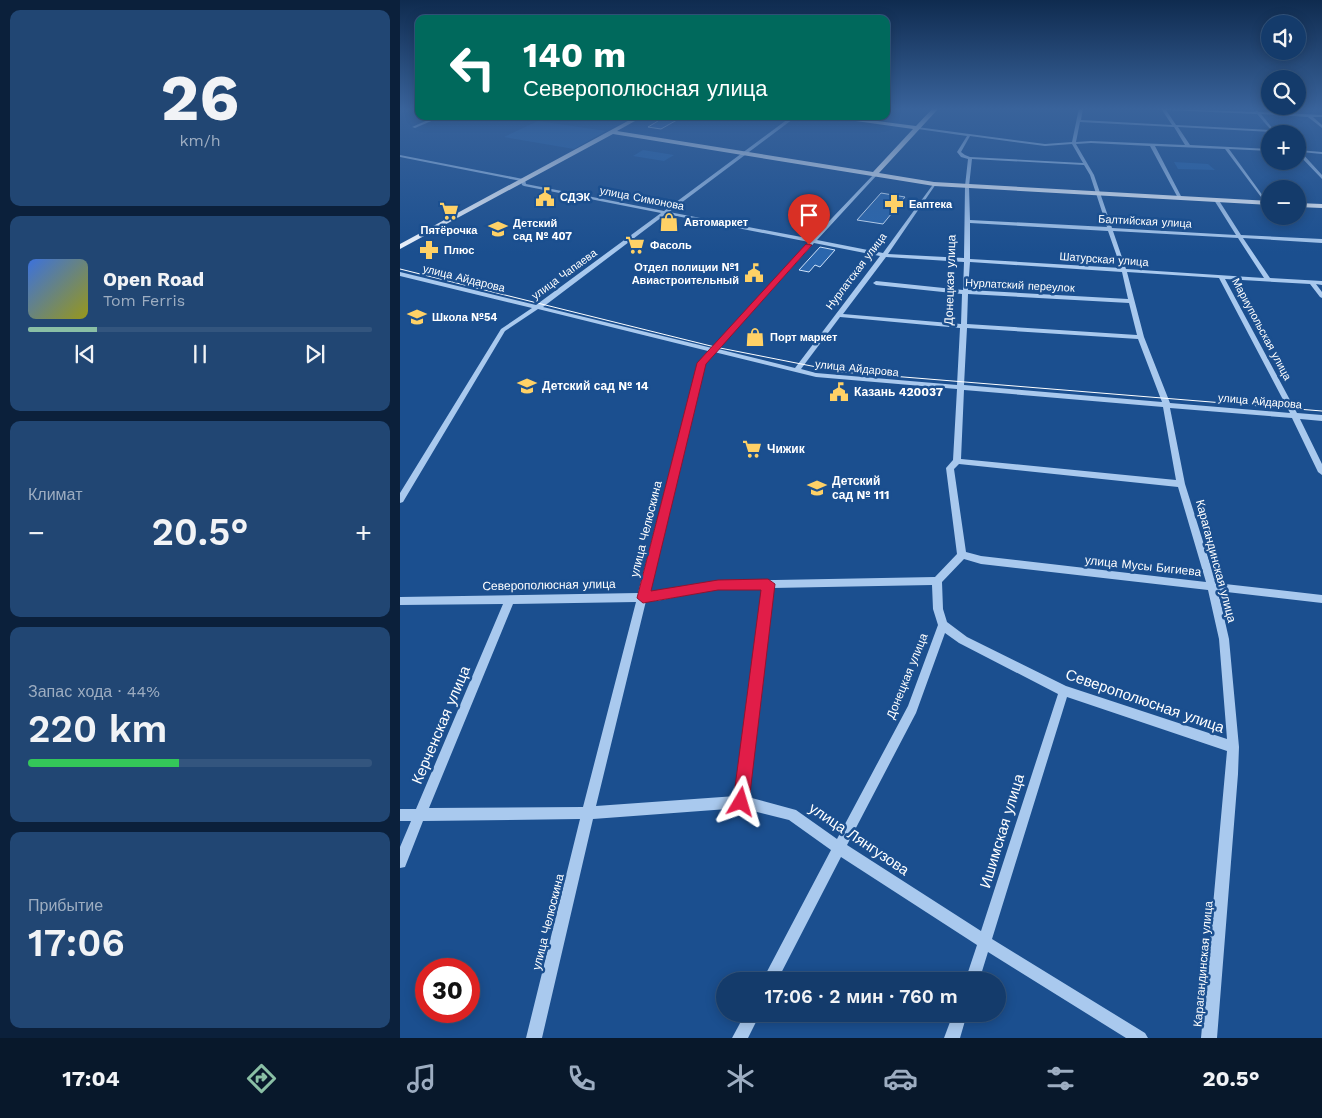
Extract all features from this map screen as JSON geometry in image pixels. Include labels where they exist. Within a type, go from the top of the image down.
[{"type":"main road","points":[[400,254],[572,156]]},
{"type":"main road","points":[[762,156],[967,184]]},
{"type":"main road","name":"улица Челюскина","points":[[877,172],[891,156]]},
{"type":"main road","points":[[877,172],[934,184],[1178,195],[1261,196]]},
{"type":"main road","points":[[400,247],[524,183]]},
{"type":"main road","points":[[1178,195],[1216,200],[1261,202]]},
{"type":"main road","points":[[1306,199],[1322,200]]},
{"type":"main road","points":[[1306,205],[1322,206]]},
{"type":"street","name":"улица Симонова","points":[[402,156],[665,213],[884,255]]},
{"type":"street","name":"улица Чапаева","points":[[400,500],[503,330],[741,156]]},
{"type":"street","name":"Донецкая улица","points":[[962,555],[950,468],[957,461],[964,326],[967,259],[967,184],[970,158],[965,156]]},
{"type":"street","name":"Карагандинская улица","points":[[1081,156],[1092,175],[1111,229],[1124,270],[1141,337],[1166,404],[1181,484],[1212,586],[1224,639],[1233,747],[1209,1038]]},
{"type":"street","points":[[1158,156],[1178,195]]},
{"type":"street","points":[[1232,156],[1261,196]]},
{"type":"street","points":[[970,158],[1085,164]]},
{"type":"street","points":[[1306,161],[1322,178]]},
{"type":"street","name":"улица Челюскина","points":[[534,1038],[588,813],[702,363],[877,172]]},
{"type":"street","name":"Нурлатская улица","points":[[796,371],[884,255],[934,184]]},
{"type":"street","points":[[1216,200],[1268,280]]},
{"type":"street","name":"Балтийская улица","points":[[966,222],[1322,241]]},
{"type":"street","name":"Шатурская улица","points":[[884,255],[1322,283]]},
{"type":"street","name":"улица Айдарова","points":[[400,274],[796,371],[839,378],[1322,418]]},
{"type":"street","name":"Мариупольская улица","points":[[1221,276],[1295,416],[1322,472]]},
{"type":"street","name":"Нурлатский переулок","points":[[876,283],[965,292],[1132,302]]},
{"type":"street","points":[[1312,283],[1322,296]]},
{"type":"street","points":[[838,315],[964,326],[1141,337]]},
{"type":"street","points":[[957,461],[1181,484]]},
{"type":"street","points":[[937,581],[962,555]]},
{"type":"street","name":"улица Мусы Бигиева","points":[[962,555],[981,560],[1322,599]]},
{"type":"street","name":"Донецкая улица","points":[[774,972],[912,709],[943,625],[938,608],[937,581]]},
{"type":"street","name":"Северополюсная улица","points":[[400,601],[643,598],[718,585],[937,581]]},
{"type":"street","points":[[741,802],[768,584]]},
{"type":"street","name":"Керченская улица","points":[[400,862],[510,599]]},
{"type":"street","name":"Северополюсная улица","points":[[943,625],[963,640],[1064,691],[1233,747]]},
{"type":"street","name":"Ишимская улица","points":[[975,972],[1064,691]]},
{"type":"street","name":"улица Лянгузова","points":[[400,815],[420,813],[588,813],[741,802],[792,814],[838,847],[985,942],[1140,1038]]},
{"type":"street","points":[[740,1038],[748,1022]]},
{"type":"street","points":[[952,1038],[957,1022]]},
{"type":"shaded area","points":[[636,156],[672,156],[664,161]]},
{"type":"shaded area","points":[[1174,162],[1208,164],[1215,170],[1178,169]]},
{"type":"building","points":[[881,193],[905,197],[883,224],[857,220]]},
{"type":"building","points":[[820,247],[835,250],[820,267],[815,265],[809,272],[799,270]]},
{"type":"tram line","points":[[400,269],[715,347],[842,372],[1322,411]]},
{"type":"place","name":"СДЭК","points":[[545,197]]},
{"type":"place","name":"Еаптека","points":[[894,204]]},
{"type":"place","name":"Пятёрочка","points":[[449,211]]},
{"type":"place","name":"Автомаркет","points":[[669,222]]},
{"type":"place","name":"Детский сад № 407","points":[[498,229]]},
{"type":"place","name":"Фасоль","points":[[635,245]]},
{"type":"place","name":"Плюс","points":[[429,250]]},
{"type":"place","name":"Отдел полиции №1 Авиастроительный","points":[[754,273]]},
{"type":"place","name":"Школа №54","points":[[417,317]]},
{"type":"place","name":"Порт маркет","points":[[755,337]]},
{"type":"place","name":"Детский сад № 14","points":[[527,386]]},
{"type":"place","name":"Казань 420037","points":[[839,392]]},
{"type":"place","name":"Чижик","points":[[752,449]]},
{"type":"place","name":"Детский сад № 111","points":[[817,488]]},
{"type":"route","points":[[741,802],[768,584],[718,585],[643,598],[702,363],[809,245]]}]
